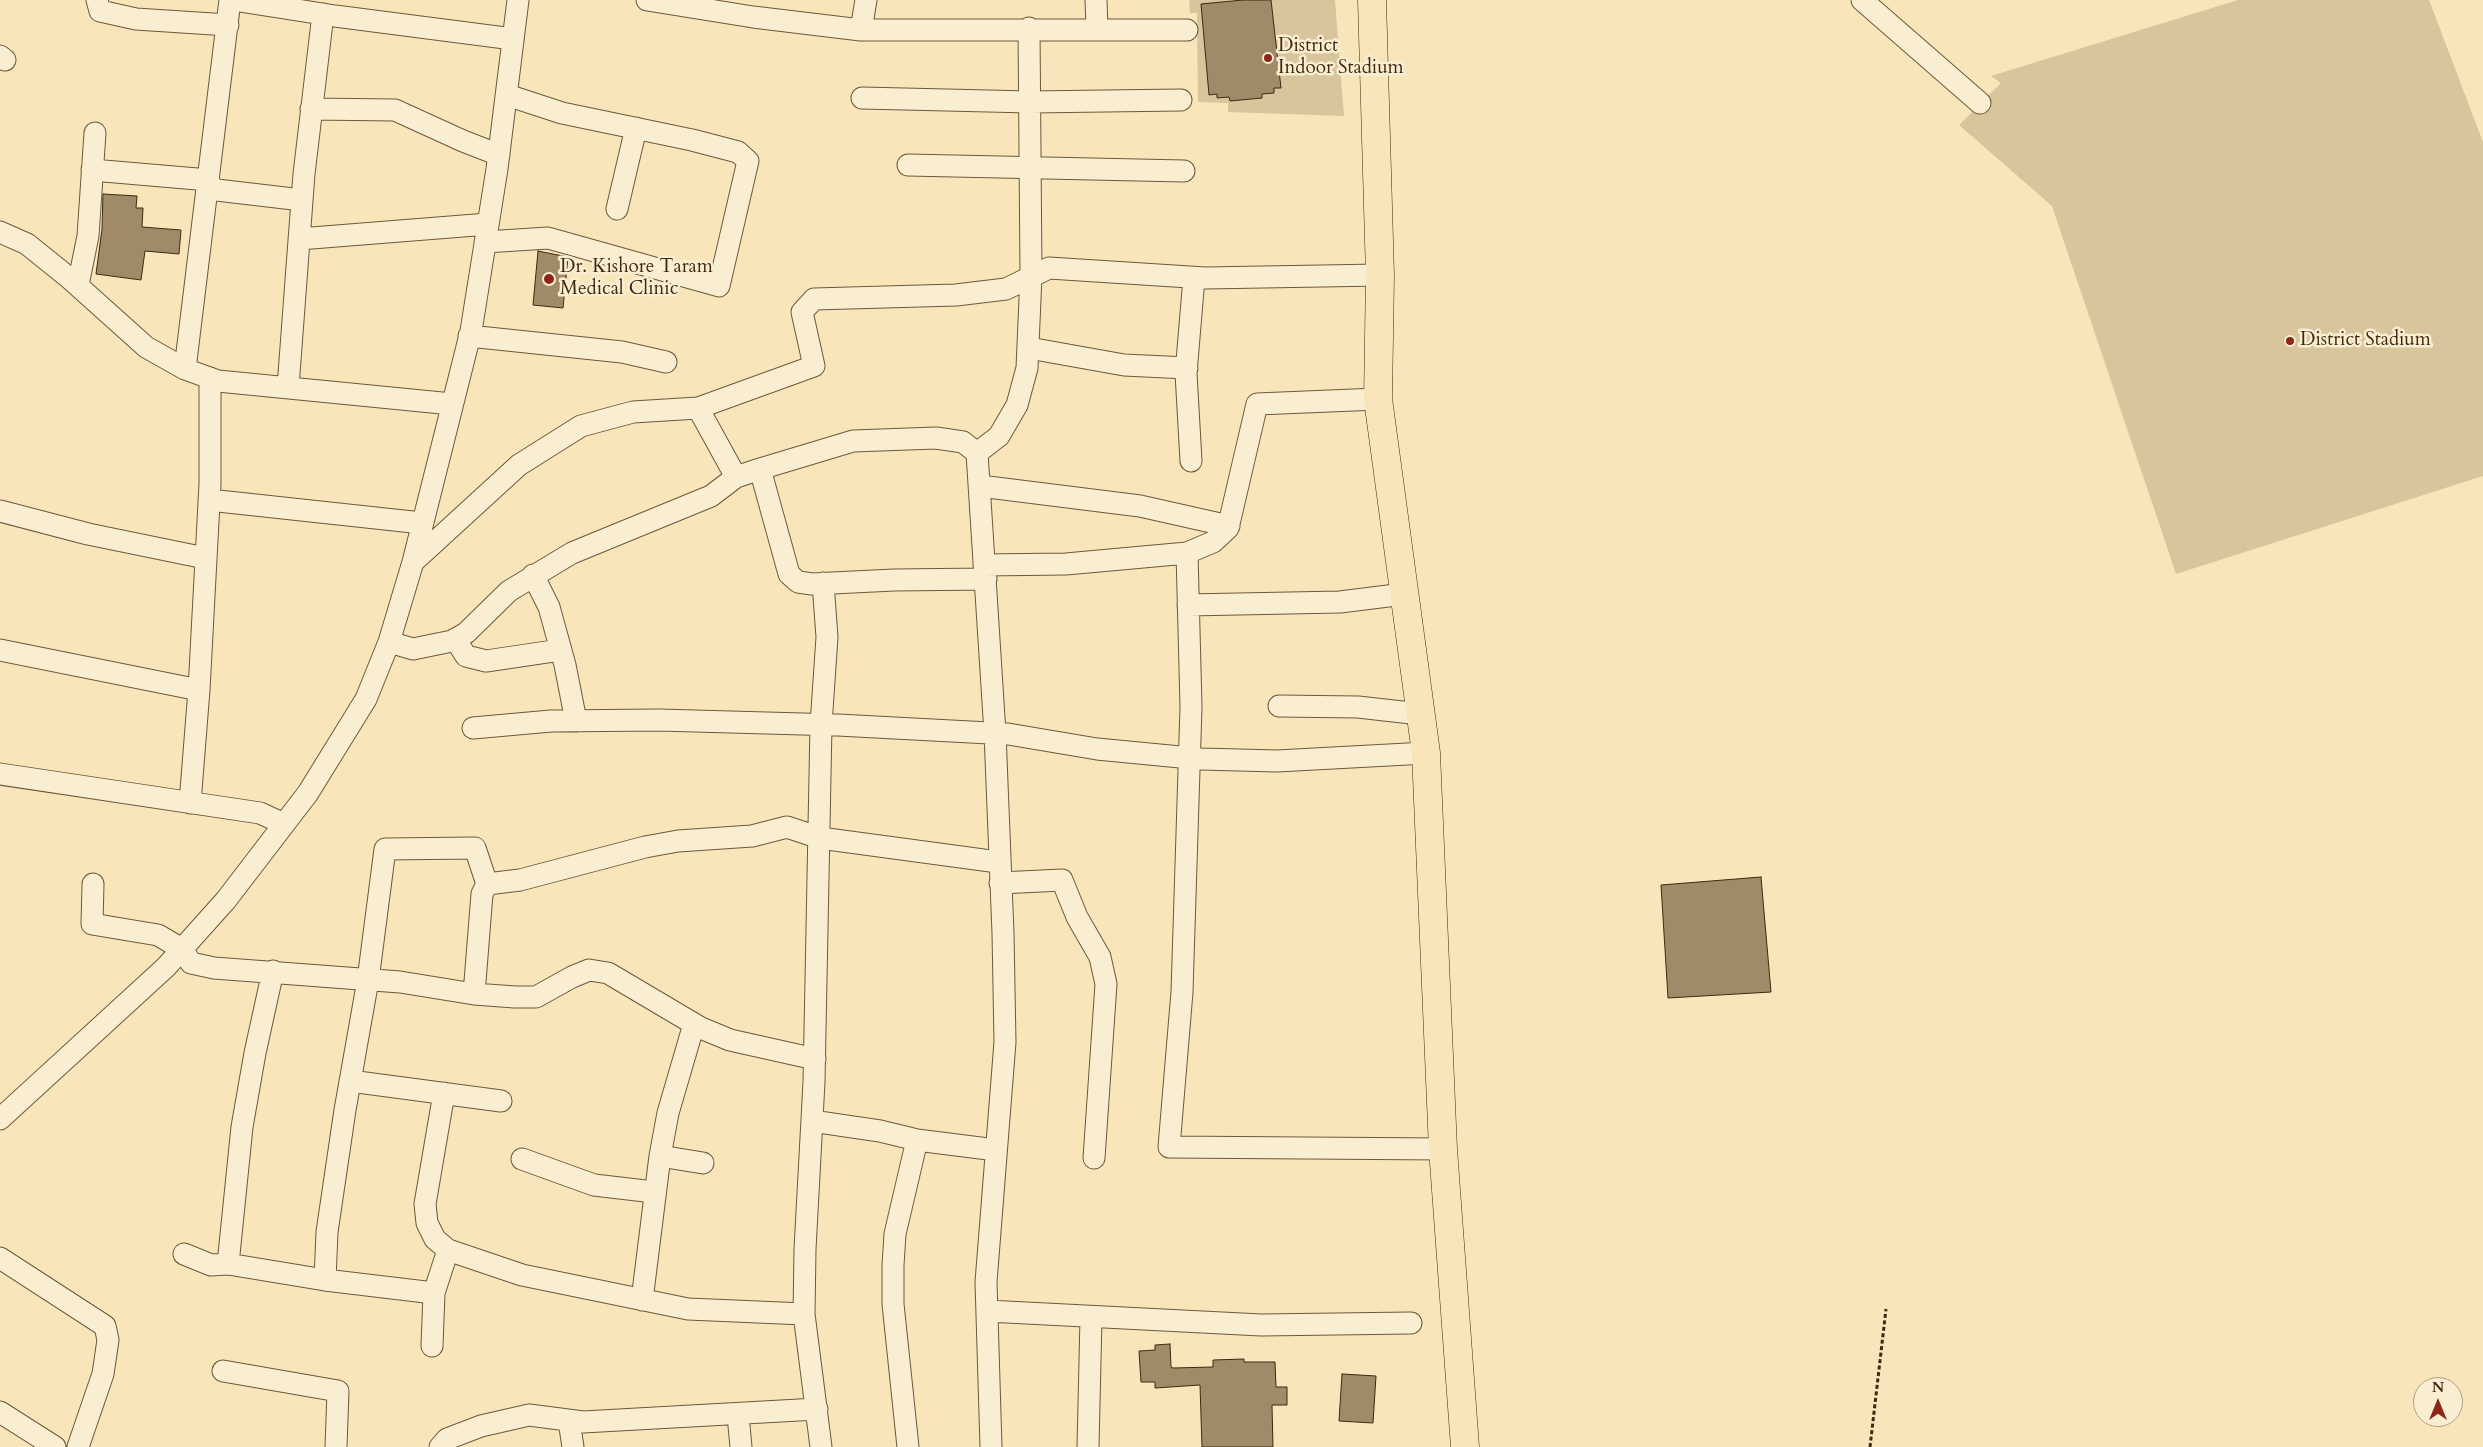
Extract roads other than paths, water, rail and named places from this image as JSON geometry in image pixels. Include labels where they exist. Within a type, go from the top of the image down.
[{"type":"main road","points":[[1372,0],[1380,276],[1378,399],[1426,753],[1443,1149],[1465,1447]]},
{"type":"street","points":[[97,0],[100,12],[136,19],[228,25]]},
{"type":"street","points":[[185,369],[232,0],[513,39]]},
{"type":"street","points":[[0,1119],[166,967],[226,900],[308,793],[366,699],[389,642],[413,562],[469,336],[499,155],[518,0]]},
{"type":"street","points":[[647,0],[753,17],[861,30],[1029,28],[1187,30]]},
{"type":"street","points":[[861,30],[866,0]]},
{"type":"street","points":[[1096,0],[1097,29]]},
{"type":"street","points":[[1862,0],[1980,103]]},
{"type":"street","points":[[288,387],[302,200],[323,14]]},
{"type":"street","points":[[978,453],[999,436],[1017,405],[1027,368],[1031,276],[1029,28]]},
{"type":"street","points":[[299,239],[487,233],[548,238],[719,286],[748,161],[738,152],[562,113],[507,95]]},
{"type":"street","points":[[862,98],[1030,102],[1181,100]]},
{"type":"street","points":[[312,109],[395,110],[463,142],[499,155]]},
{"type":"street","points":[[617,209],[636,128]]},
{"type":"street","points":[[78,285],[88,236],[95,132]]},
{"type":"street","points":[[908,165],[1184,171]]},
{"type":"street","points":[[92,170],[209,185],[302,200]]},
{"type":"street","points":[[0,232],[27,244],[78,285],[146,347],[185,369],[218,381],[452,404]]},
{"type":"street","points":[[413,562],[519,466],[581,426],[633,412],[698,408],[814,366],[802,312],[814,299],[964,294],[1006,289],[1049,268],[1194,278],[1380,276]]},
{"type":"street","points":[[1191,461],[1187,368],[1194,278]]},
{"type":"street","points":[[469,336],[622,352],[666,362]]},
{"type":"street","points":[[1028,348],[1124,365],[1187,368]]},
{"type":"street","points":[[190,803],[199,690],[209,500],[210,378]]},
{"type":"street","points":[[760,469],[789,574],[798,582],[812,584],[985,572],[1187,553],[1213,542],[1229,526],[1257,404],[1378,399]]},
{"type":"street","points":[[698,408],[736,477]]},
{"type":"street","points":[[389,642],[413,649],[454,639],[466,633],[509,591],[572,553],[711,496],[736,477],[760,469],[853,441],[936,438],[963,442],[978,453]]},
{"type":"street","points":[[978,453],[995,733],[999,872],[1003,933],[1005,1042],[986,1282],[991,1447]]},
{"type":"street","points":[[980,486],[1140,506],[1229,526]]},
{"type":"street","points":[[209,500],[422,523]]},
{"type":"street","points":[[0,511],[88,534],[205,558]]},
{"type":"street","points":[[1187,553],[1191,707],[1190,758],[1182,992],[1169,1147],[1443,1149]]},
{"type":"street","points":[[533,575],[549,607],[576,721]]},
{"type":"street","points":[[821,1447],[804,1314],[805,1249],[815,1059],[821,725],[827,637],[823,583]]},
{"type":"street","points":[[1188,605],[1340,602],[1404,594]]},
{"type":"street","points":[[454,639],[466,656],[486,661],[560,650]]},
{"type":"street","points":[[0,650],[199,690]]},
{"type":"street","points":[[1279,706],[1358,707],[1420,714]]},
{"type":"street","points":[[473,728],[576,721],[659,720],[995,733],[1097,749],[1190,758],[1276,761],[1426,753]]},
{"type":"street","points":[[0,774],[260,813],[284,824]]},
{"type":"street","points":[[487,884],[520,880],[603,856],[678,841],[752,836],[787,827],[820,838],[999,872],[1062,880],[1077,917],[1100,957],[1106,984],[1094,1158]]},
{"type":"street","points":[[325,1280],[327,1232],[350,1081],[368,980],[385,848],[475,848],[487,884],[482,894],[474,994]]},
{"type":"street","points":[[93,884],[92,924],[158,935],[182,949],[191,963],[214,968],[273,971],[368,980],[474,994],[536,997],[572,976],[589,970],[608,972],[694,1024],[730,1040],[815,1059]]},
{"type":"street","points":[[228,1264],[242,1127],[255,1053],[273,971]]},
{"type":"street","points":[[642,1300],[654,1192],[668,1113],[694,1024]]},
{"type":"street","points":[[350,1081],[501,1100]]},
{"type":"street","points":[[444,1093],[425,1204],[427,1223],[434,1239],[448,1250],[522,1275],[688,1309],[804,1314]]},
{"type":"street","points":[[812,1122],[880,1131],[917,1140],[996,1150]]},
{"type":"street","points":[[908,1447],[893,1304],[893,1265],[895,1234],[917,1140]]},
{"type":"street","points":[[660,1156],[704,1163]]},
{"type":"street","points":[[522,1159],[594,1185],[654,1192]]},
{"type":"street","points":[[432,1346],[434,1293],[448,1250]]},
{"type":"street","points":[[184,1254],[211,1265],[228,1264],[325,1280],[434,1293]]},
{"type":"street","points":[[0,1258],[105,1326],[108,1340],[103,1374],[78,1447]]},
{"type":"street","points":[[987,1311],[1092,1318],[1261,1325],[1412,1323]]},
{"type":"street","points":[[1088,1447],[1092,1318]]},
{"type":"street","points":[[224,1371],[338,1391],[336,1447]]},
{"type":"street","points":[[440,1447],[447,1439],[482,1426],[529,1415],[583,1422],[738,1415],[817,1409]]},
{"type":"street","points":[[0,1412],[55,1447]]},
{"type":"street","points":[[738,1415],[741,1447]]},
{"type":"street","points":[[570,1421],[573,1447]]},
{"type":"place","name":"District Indoor Stadium","points":[[1268,58]]},
{"type":"place","name":"Dr. Kishore Taram Medical Clinic","points":[[549,279]]},
{"type":"place","name":"District Stadium","points":[[2290,341]]}]
